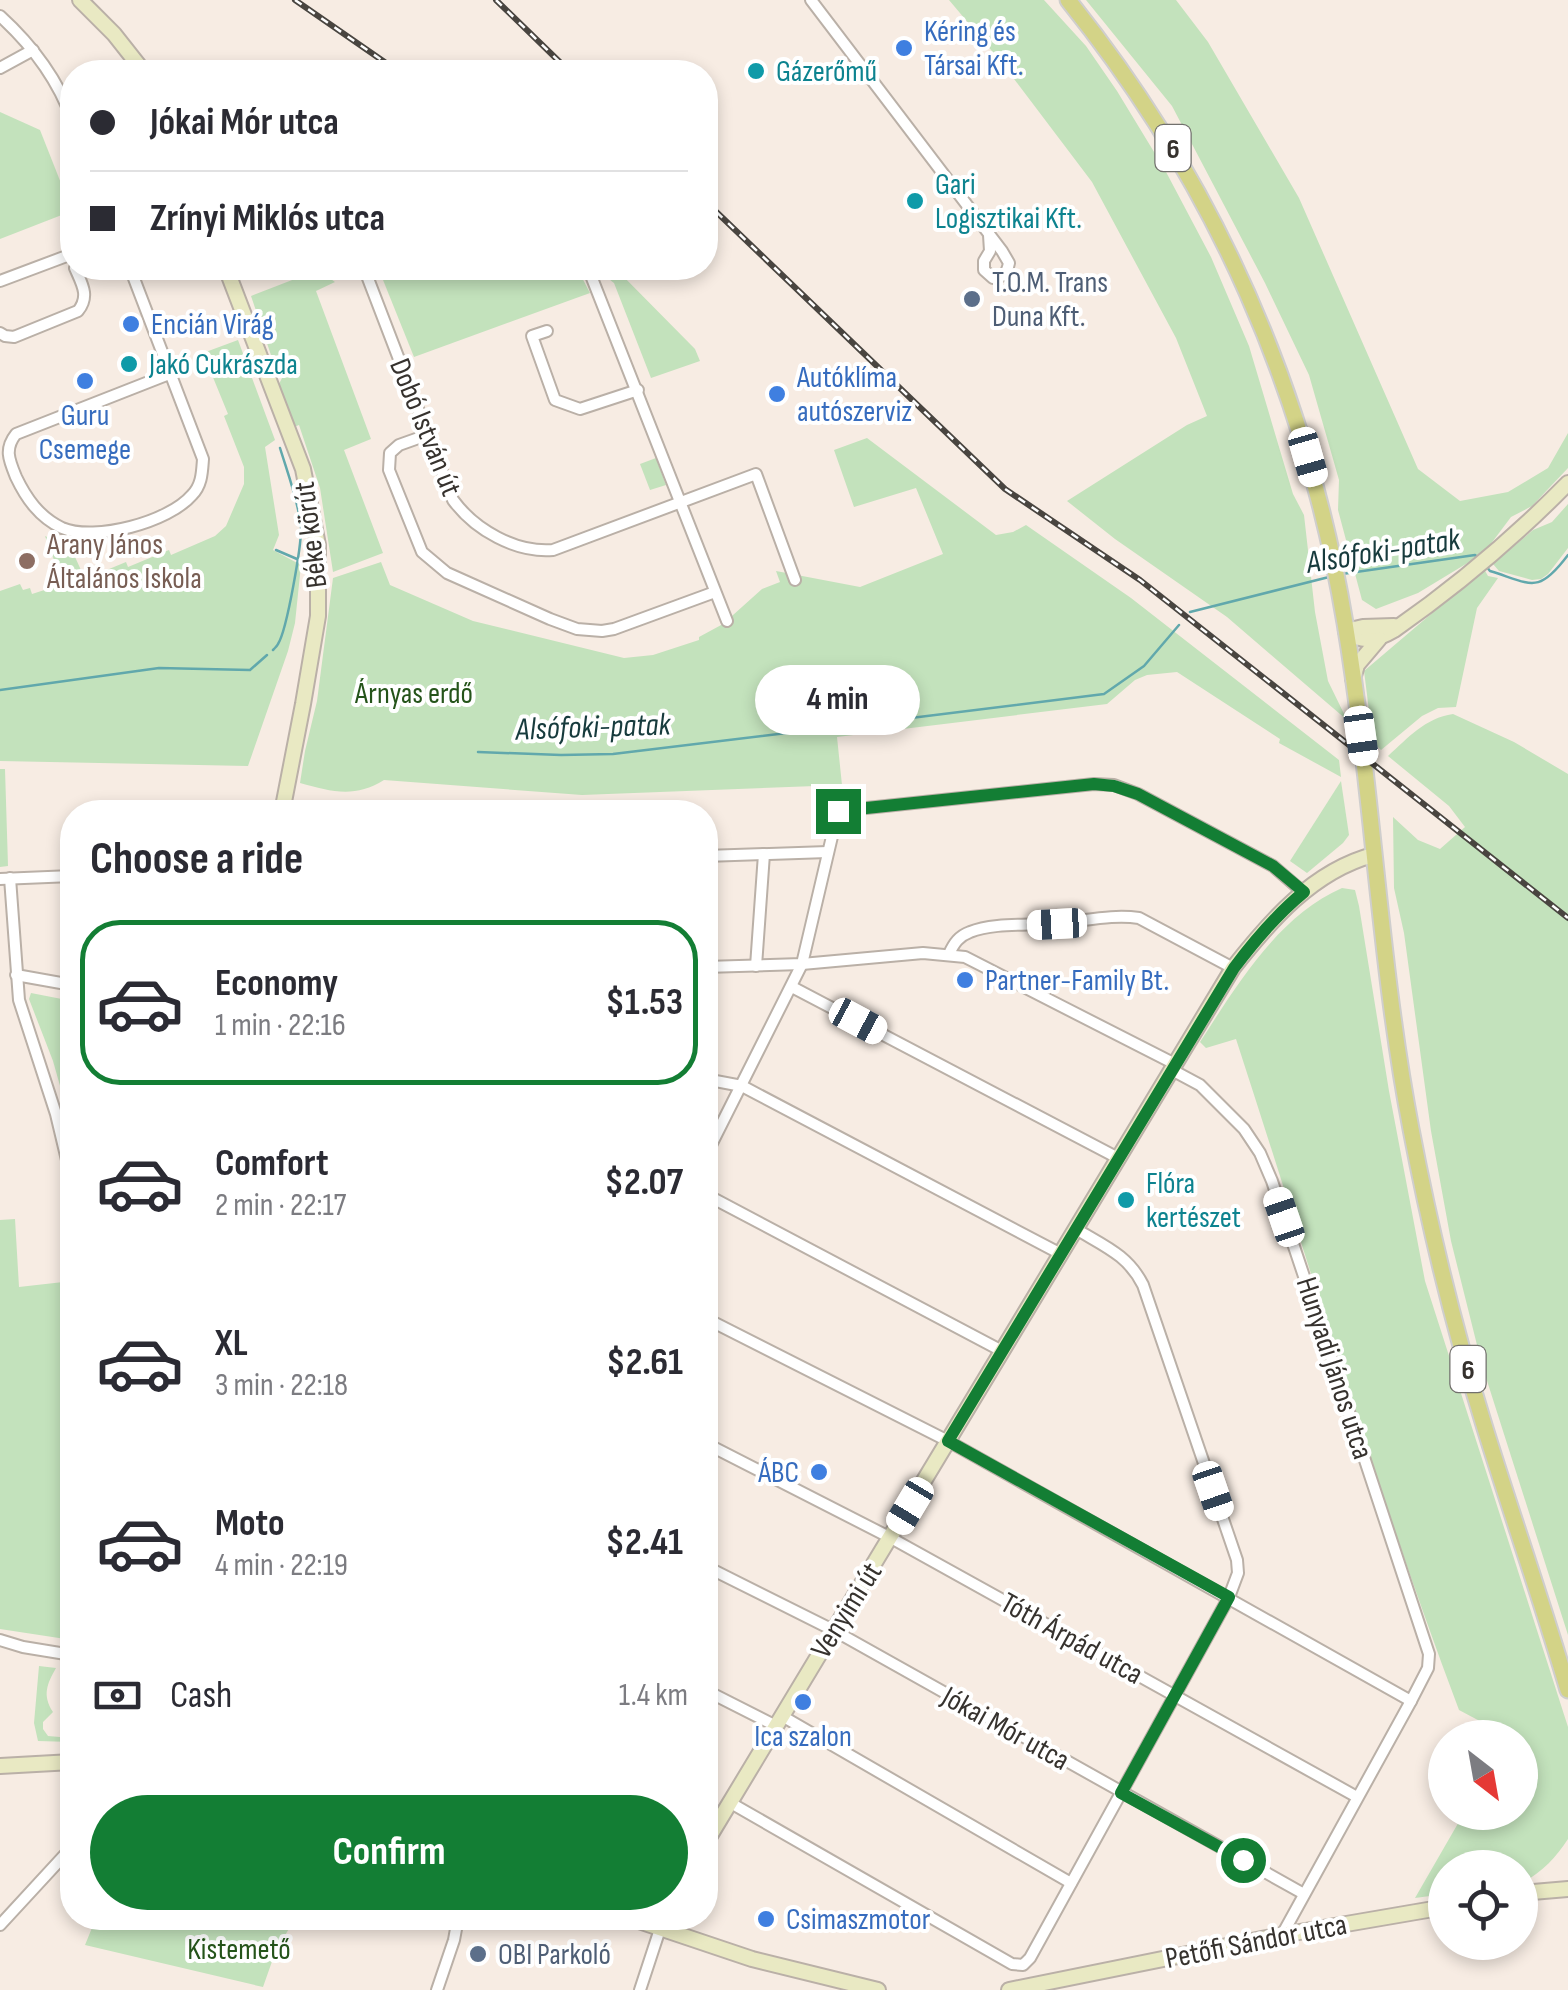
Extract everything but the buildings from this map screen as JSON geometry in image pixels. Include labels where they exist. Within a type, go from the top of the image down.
[{"type":"main road","name":"6","points":[[1068,0],[1144,102],[1202,198],[1277,360],[1314,478],[1346,631],[1399,1060],[1434,1240],[1482,1421],[1568,1690]]},
{"type":"street","points":[[80,0],[135,60]]},
{"type":"street","points":[[812,0],[989,235]]},
{"type":"street","points":[[0,16],[34,50],[60,90]]},
{"type":"street","points":[[0,68],[34,50]]},
{"type":"street","points":[[0,282],[60,262]]},
{"type":"street","points":[[0,333],[14,337],[78,311],[84,303],[80,280]]},
{"type":"street","points":[[134,280],[203,459],[202,478],[196,492],[180,507],[117,532],[90,534],[63,528],[43,516],[26,498],[8,454],[9,443],[16,434],[169,374]]},
{"type":"street","name":"Béke körút","points":[[231,280],[303,469],[318,545],[318,616],[284,800]]},
{"type":"street","name":"Dobó István út","points":[[369,280],[454,500],[482,529],[528,548],[563,548],[756,474],[796,580]]},
{"type":"street","points":[[593,280],[727,621]]},
{"type":"street","points":[[547,331],[532,336],[555,400],[580,409],[638,390]]},
{"type":"street","points":[[427,435],[390,453],[389,470],[417,544],[447,573],[550,619],[591,631],[614,629],[716,592]]},
{"type":"street","points":[[1346,631],[1366,640],[1404,623],[1521,531],[1568,483]]},
{"type":"street","points":[[1342,609],[1363,627]]},
{"type":"street","points":[[1346,631],[1404,623]]},
{"type":"street","points":[[1353,680],[1357,665],[1382,636]]},
{"type":"street","points":[[718,1131],[802,964],[838,811],[1094,784],[1114,786],[1138,794],[1273,866],[1304,892]]},
{"type":"street","points":[[718,856],[828,852]]},
{"type":"street","points":[[756,966],[764,854]]},
{"type":"street","name":"Venyimi út","points":[[718,1814],[729,1802],[891,1538],[1234,968],[1282,910],[1304,892],[1349,863],[1373,855]]},
{"type":"street","points":[[60,876],[5,878],[19,1000],[60,1132]]},
{"type":"street","points":[[949,954],[955,941],[983,928],[1124,916],[1139,918],[1234,968]]},
{"type":"street","name":"Hunyadi János utca","points":[[718,967],[922,953],[965,956],[1174,1067],[1200,1085],[1244,1129],[1260,1152],[1429,1654],[1428,1668],[1411,1701],[1282,1935]]},
{"type":"street","points":[[16,975],[60,983]]},
{"type":"street","points":[[792,986],[1118,1158]]},
{"type":"street","points":[[718,1081],[742,1086],[1061,1254]]},
{"type":"street","points":[[718,1201],[1002,1351]]},
{"type":"street","points":[[729,1802],[1012,1964],[1023,1965],[1030,1958],[1229,1597],[1238,1573],[1237,1560],[1143,1285],[1126,1259],[1076,1229]]},
{"type":"street","points":[[718,1325],[948,1441],[1411,1701]]},
{"type":"street","name":"Tóth Árpád utca","points":[[718,1450],[891,1538],[1357,1797]]},
{"type":"street","name":"Jókai Mór utca","points":[[718,1572],[834,1630],[1304,1894]]},
{"type":"street","points":[[0,1640],[60,1653]]},
{"type":"street","points":[[718,1695],[779,1721],[1070,1884]]},
{"type":"street","points":[[0,1766],[60,1763]]},
{"type":"street","points":[[0,1925],[60,1860]]},
{"type":"street","points":[[1538,1888],[1568,1876]]},
{"type":"street","points":[[1538,1892],[1568,1889]]},
{"type":"street","name":"Petőfi Sándor utca","points":[[1009,1990],[1428,1910]]},
{"type":"street","points":[[437,1990],[456,1930]]},
{"type":"street","points":[[640,1990],[660,1930]]},
{"type":"street","points":[[680,1930],[752,1959],[878,1990]]},
{"type":"green space","points":[[949,0],[1044,0],[1086,46],[1165,170],[1211,257],[1249,346],[1293,494],[1304,515],[1328,681],[1347,720],[1227,617],[1067,501],[1207,416],[1176,338],[1092,182]]},
{"type":"green space","points":[[1086,0],[1176,0],[1208,42],[1299,198],[1418,469],[1460,501],[1508,492],[1548,468],[1568,433],[1568,468],[1532,506],[1511,517],[1484,553],[1418,593],[1376,609],[1362,600],[1338,510],[1339,480],[1309,375],[1172,106]]},
{"type":"green space","points":[[0,112],[40,130],[60,181],[60,216],[0,239]]},
{"type":"green space","points":[[292,280],[335,282],[316,291],[371,439],[344,450],[383,553],[333,572],[320,488],[299,425],[294,427],[279,384],[285,372],[281,364],[273,361],[251,296]]},
{"type":"green space","points":[[383,280],[583,280],[590,293],[414,357]]},
{"type":"green space","points":[[610,280],[627,280],[695,349],[700,361],[651,378]]},
{"type":"green space","points":[[238,340],[275,440],[265,447],[279,535],[273,550],[301,565],[288,651],[248,766],[0,761],[0,591],[20,584],[23,590],[30,588],[32,594],[63,584],[45,536],[71,548],[85,579],[169,550],[171,555],[215,536],[226,526],[244,484],[244,467],[203,353]]},
{"type":"green space","name":"Árnyas erdő","points":[[867,438],[996,535],[1026,525],[1131,598],[1339,760],[1341,777],[1279,743],[1280,739],[1177,672],[1135,680],[1107,704],[837,737],[842,785],[582,795],[384,780],[343,792],[300,783],[317,701],[333,578],[381,562],[390,585],[473,621],[624,658],[653,655],[699,640],[723,624],[762,589],[780,582],[776,571],[860,587],[943,554],[916,488],[854,507],[834,450]]},
{"type":"green space","points":[[656,458],[666,485],[650,490],[640,464]]},
{"type":"green space","points":[[1568,504],[1568,548],[1548,574],[1532,580],[1499,571],[1493,564],[1533,530],[1552,522]]},
{"type":"green space","points":[[1484,569],[1488,576],[1498,578],[1477,608],[1456,707],[1438,708],[1422,716],[1381,750],[1373,742],[1364,671]]},
{"type":"green space","points":[[1453,714],[1514,742],[1568,774],[1568,1635],[1482,1365],[1451,1241],[1394,888],[1393,817],[1418,840],[1440,849],[1465,827],[1449,806],[1388,756],[1425,724]]},
{"type":"green space","points":[[0,769],[5,769],[8,866],[0,867]]},
{"type":"green space","points":[[1341,781],[1349,835],[1307,873],[1290,861]]},
{"type":"green space","points":[[1342,888],[1355,890],[1425,1281],[1568,1727],[1568,1839],[1538,1872],[1538,1850],[1443,1850],[1454,1830],[1538,1830],[1538,1720],[1478,1720],[1459,1710],[1371,1460],[1236,1039],[1206,1048],[1200,1042],[1261,954],[1319,900]]},
{"type":"green space","points":[[31,993],[60,999],[60,1086],[53,1061],[29,999]]},
{"type":"green space","points":[[15,1219],[19,1287],[60,1282],[60,1638],[0,1629],[0,1220]]},
{"type":"green space","points":[[39,1666],[56,1668],[47,1690],[53,1712],[43,1722],[43,1729],[48,1736],[60,1737],[60,1742],[38,1741],[34,1723]]},
{"type":"green space","points":[[1428,1875],[1428,1896],[1415,1898]]},
{"type":"green space","name":"Kistemető","points":[[91,1930],[288,1930],[263,1987],[85,1945]]},
{"type":"waterway","points":[[273,650],[282,636],[301,526],[280,448]]},
{"type":"waterway","points":[[276,550],[297,559]]},
{"type":"waterway","name":"Alsófoki-patak","points":[[1486,566],[1490,571],[1534,583],[1549,576],[1568,555]]},
{"type":"waterway","name":"Alsófoki-patak","points":[[1342,574],[1477,557]]},
{"type":"waterway","name":"Alsófoki-patak","points":[[1190,612],[1329,577]]},
{"type":"waterway","name":"Alsófoki-patak","points":[[830,728],[1104,694],[1144,666],[1179,625]]},
{"type":"waterway","points":[[0,690],[159,668],[250,670],[267,655]]},
{"type":"waterway","name":"Alsófoki-patak","points":[[478,752],[613,754],[828,728]]},
{"type":"railway","points":[[295,0],[382,60]]},
{"type":"railway","points":[[496,0],[558,60]]},
{"type":"railway","points":[[718,213],[1005,489],[1140,580],[1568,918]]},
{"type":"place","name":"Kéring és Társai Kft.","points":[[904,48]]},
{"type":"place","name":"Gázerőmű","points":[[756,71]]},
{"type":"place","name":"Gari Logisztikai Kft.","points":[[915,201]]},
{"type":"place","name":"T.O.M. Trans Duna Kft.","points":[[972,299]]},
{"type":"place","name":"Encián Virág","points":[[131,324]]},
{"type":"place","name":"Jakó Cukrászda","points":[[129,364]]},
{"type":"place","name":"Guru Csemege","points":[[85,381]]},
{"type":"place","name":"Autóklíma autószerviz","points":[[777,394]]},
{"type":"place","name":"Arany János Általános Iskola","points":[[27,561]]},
{"type":"place","name":"Partner-Family Bt.","points":[[965,980]]},
{"type":"place","name":"Flóra kertészet","points":[[1126,1200]]},
{"type":"place","name":"ÁBC","points":[[819,1472]]},
{"type":"place","name":"Ica szalon","points":[[803,1702]]},
{"type":"place","name":"Csimaszmotor","points":[[766,1919]]},
{"type":"place","name":"OBI Parkoló","points":[[478,1954]]},
{"type":"route","points":[[838,811],[1094,784],[1114,786],[1138,794],[1273,866],[1304,892],[1282,910],[1234,968],[948,1441],[1229,1597],[1121,1793],[1243,1860]]}]
